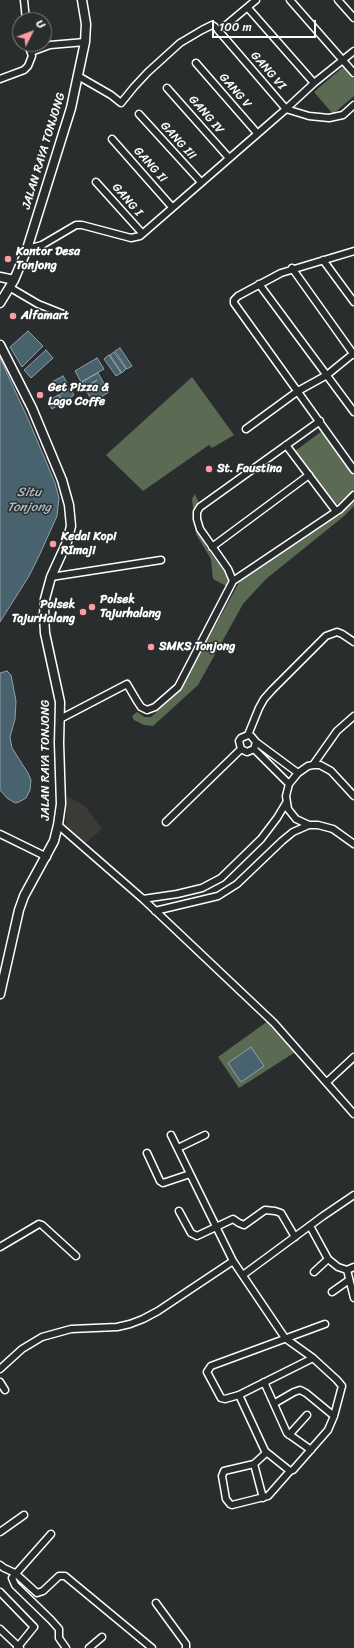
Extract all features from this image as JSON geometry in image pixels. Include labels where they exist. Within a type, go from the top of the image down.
[{"type":"main road","name":"JALAN RAYA TONJONG","points":[[0,303],[12,284],[28,249],[71,108],[86,42],[86,24],[82,0]]},
{"type":"main road","points":[[0,277],[12,284]]},
{"type":"main road","name":"JALAN RAYA TONJONG","points":[[0,345],[32,408],[62,480],[69,505],[71,526],[67,542],[51,577],[44,615],[45,633],[60,702],[60,804],[58,825],[54,841],[24,896],[19,910],[0,994]]},
{"type":"street","points":[[24,0],[25,12]]},
{"type":"street","points":[[78,76],[111,94],[121,103],[143,77],[180,43],[212,25],[216,28],[248,8],[256,0]]},
{"type":"street","points":[[290,0],[354,73]]},
{"type":"street","points":[[338,0],[354,18]]},
{"type":"street","points":[[248,8],[314,83]]},
{"type":"street","name":"GANG VI","points":[[216,28],[286,109]]},
{"type":"street","points":[[52,45],[86,42]]},
{"type":"street","points":[[28,249],[42,245],[76,225],[82,224],[131,238],[136,237],[286,109],[314,83],[354,51]]},
{"type":"street","points":[[0,80],[24,70],[30,61],[30,52]]},
{"type":"street","name":"GANG V","points":[[196,63],[257,133]]},
{"type":"street","name":"GANG IV","points":[[167,88],[229,158]]},
{"type":"street","points":[[286,109],[309,116],[329,118],[343,115],[354,105]]},
{"type":"street","name":"GANG III","points":[[139,114],[201,182]]},
{"type":"street","name":"GANG II","points":[[112,139],[172,207]]},
{"type":"street","name":"GANG I","points":[[96,182],[142,233]]},
{"type":"street","points":[[354,251],[292,268],[259,284],[238,296],[234,300],[234,303],[354,470]]},
{"type":"street","points":[[323,260],[354,302]]},
{"type":"street","points":[[246,429],[298,391],[328,375],[354,354],[292,268]]},
{"type":"street","points":[[12,284],[38,304],[63,314]]},
{"type":"street","points":[[259,284],[354,412]]},
{"type":"street","points":[[233,581],[228,569],[200,529],[197,519],[197,512],[200,507],[320,421]]},
{"type":"street","points":[[286,445],[330,504],[337,511]]},
{"type":"street","points":[[212,547],[309,475]]},
{"type":"street","points":[[60,719],[127,684],[141,707],[147,710],[155,707],[178,687],[233,581],[337,511],[354,495]]},
{"type":"street","points":[[51,577],[161,560]]},
{"type":"street","points":[[254,749],[247,752],[241,749],[239,745],[241,738],[248,735],[259,708],[272,690],[326,636],[337,632],[354,642]]},
{"type":"street","points":[[313,765],[337,731],[354,716]]},
{"type":"street","points":[[248,735],[298,773]]},
{"type":"street","points":[[254,749],[256,742]]},
{"type":"street","points":[[166,822],[241,749]]},
{"type":"street","points":[[254,749],[289,784]]},
{"type":"street","points":[[309,825],[296,819],[288,809],[286,803],[289,784],[298,773],[308,766],[320,765],[331,771],[354,796]]},
{"type":"street","points":[[143,899],[178,894],[202,888],[221,878],[261,839],[286,803]]},
{"type":"street","points":[[155,911],[218,896],[237,884],[282,841],[294,832],[309,825],[318,824],[332,829],[354,844]]},
{"type":"street","points":[[58,825],[143,899],[274,1023],[354,1114]]},
{"type":"street","points":[[0,834],[46,857]]},
{"type":"street","points":[[327,1082],[354,1057]]},
{"type":"street","points":[[171,1135],[233,1261],[285,1338],[313,1358],[342,1386],[334,1416],[328,1430],[274,1490],[263,1498],[232,1504],[226,1499],[222,1476],[224,1471],[254,1464],[266,1453]]},
{"type":"street","points":[[178,1148],[205,1135]]},
{"type":"street","points":[[147,1153],[163,1183],[190,1174]]},
{"type":"street","points":[[243,1275],[354,1195]]},
{"type":"street","points":[[179,1211],[193,1235],[197,1236],[233,1219],[239,1224],[244,1225],[265,1210],[275,1211],[281,1213],[295,1237]]},
{"type":"street","points":[[0,1248],[39,1224],[42,1225],[76,1256]]},
{"type":"street","points":[[310,1226],[328,1259],[338,1267],[347,1270],[354,1268]]},
{"type":"street","points":[[314,1272],[328,1259]]},
{"type":"street","points":[[0,1369],[22,1349],[42,1337],[71,1329],[117,1327],[143,1319],[158,1311],[233,1261]]},
{"type":"street","points":[[347,1270],[354,1298]]},
{"type":"street","points":[[332,1292],[349,1280]]},
{"type":"street","points":[[313,1358],[239,1395],[225,1399],[221,1398],[207,1372],[208,1368],[211,1366],[325,1324]]},
{"type":"street","points":[[0,1382],[5,1390]]},
{"type":"street","points":[[264,1382],[289,1435],[311,1450]]},
{"type":"street","points":[[275,1403],[300,1390],[306,1393],[334,1416]]},
{"type":"street","points":[[239,1395],[266,1453],[290,1471]]},
{"type":"street","points":[[289,1435],[308,1415]]},
{"type":"street","points":[[254,1464],[263,1498]]},
{"type":"street","points":[[0,1532],[24,1515]]},
{"type":"street","points":[[51,1534],[12,1578],[15,1585],[52,1620],[59,1630],[60,1638],[66,1648]]},
{"type":"street","points":[[0,1565],[15,1573],[37,1593],[43,1591],[59,1576],[65,1576],[152,1648]]},
{"type":"street","points":[[0,1592],[34,1627],[19,1647],[0,1630]]},
{"type":"street","points":[[156,1603],[186,1644],[186,1648]]},
{"type":"street","points":[[89,1648],[102,1637]]},
{"type":"shaded area","points":[[67,796],[85,806],[102,829],[86,843],[66,825]]},
{"type":"green space","points":[[343,67],[354,79],[354,96],[333,114],[314,92]]},
{"type":"green space","points":[[192,377],[234,435],[212,448],[209,445],[143,491],[106,455]]},
{"type":"green space","points":[[322,431],[354,475],[354,490],[335,506],[295,451]]},
{"type":"green space","points":[[195,494],[200,505],[199,532],[207,548],[231,580],[228,587],[213,579],[211,559],[196,534],[192,499]]},
{"type":"green space","points":[[354,498],[354,506],[343,517],[266,579],[243,604],[198,685],[153,726],[144,725],[134,720],[132,716],[137,712],[145,717],[151,717],[178,693],[240,581]]},
{"type":"green space","points":[[268,1021],[297,1051],[239,1088],[218,1057]]},
{"type":"water","points":[[28,331],[43,346],[22,367],[10,347]]},
{"type":"water","points":[[120,348],[132,366],[127,369],[115,351]]},
{"type":"water","points":[[46,350],[53,358],[31,378],[24,370]]},
{"type":"water","points":[[114,352],[126,369],[122,373],[110,355]]},
{"type":"water","points":[[109,355],[121,373],[116,376],[104,359]]},
{"type":"water","name":"Situ Tonjong","points":[[0,358],[29,421],[55,483],[59,498],[57,516],[39,556],[29,576],[0,622]]},
{"type":"water","points":[[97,358],[104,369],[81,382],[75,371]]},
{"type":"water","points":[[98,373],[109,392],[93,402],[85,389],[97,380],[85,387],[82,382]]},
{"type":"water","points":[[63,376],[67,383],[57,389],[52,382]]},
{"type":"water","points":[[70,388],[74,395],[64,402],[59,395]]},
{"type":"water","points":[[58,395],[63,402],[52,409],[47,402]]},
{"type":"water","points":[[7,671],[11,675],[16,701],[15,719],[10,737],[12,748],[31,780],[30,790],[26,798],[15,803],[7,798],[0,790],[0,673]]},
{"type":"water","points":[[251,1047],[264,1066],[241,1082],[228,1063]]},
{"type":"place","name":"Kantor Desa Tonjong","points":[[8,259]]},
{"type":"place","name":"Alfamart","points":[[13,316]]},
{"type":"place","name":"Get Pizza & Lago Coffe","points":[[40,395]]},
{"type":"place","name":"St. Faustina","points":[[209,469]]},
{"type":"place","name":"Kedai Kopi RImaji","points":[[53,544]]},
{"type":"place","name":"Polsek Tajurhalang","points":[[92,607]]},
{"type":"place","name":"Polsek TajurHalang","points":[[83,612]]},
{"type":"place","name":"SMKS Tonjong","points":[[151,647]]}]
